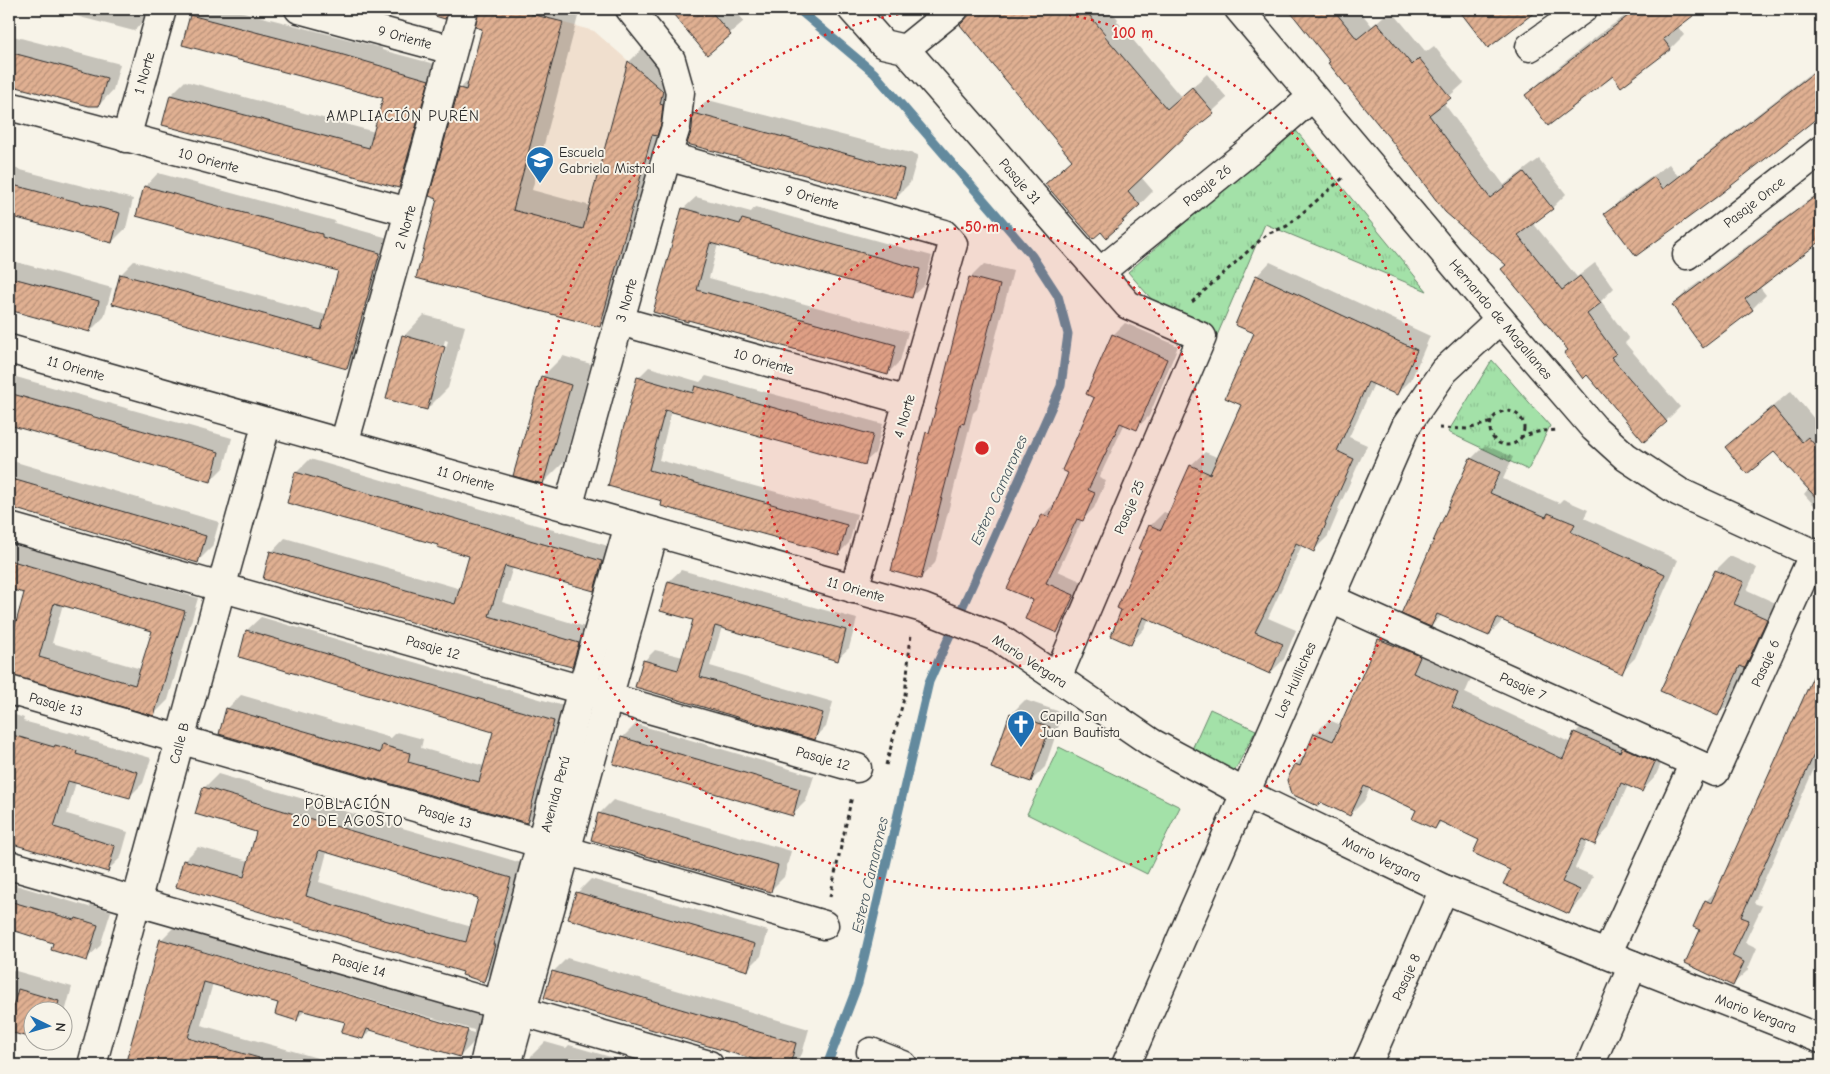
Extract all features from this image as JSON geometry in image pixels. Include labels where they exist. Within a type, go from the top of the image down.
[{"type":"street","name":"1 Norte","points":[[126,138],[162,9]]},
{"type":"street","name":"9 Oriente","points":[[299,9],[452,50]]},
{"type":"street","name":"2 Norte","points":[[344,444],[464,9]]},
{"type":"street","name":"3 Norte","points":[[568,508],[666,156],[676,127],[680,92],[671,60],[630,9]]},
{"type":"street","points":[[852,9],[883,44],[905,50],[954,9]]},
{"type":"street","name":"Hernando de Magallanes","points":[[1239,9],[1594,428],[1626,457],[1679,492],[1817,555]]},
{"type":"street","points":[[1530,48],[1583,9]]},
{"type":"street","name":"Pasaje 31","points":[[905,50],[1128,304],[1202,337]]},
{"type":"street","name":"Pasaje 26","points":[[1100,272],[1257,145],[1312,97]]},
{"type":"street","name":"10 Oriente","points":[[9,106],[409,212]]},
{"type":"street","name":"Pasaje Once","points":[[1687,255],[1821,150]]},
{"type":"street","name":"9 Oriente","points":[[666,156],[944,234],[953,244]]},
{"type":"street","name":"4 Norte","points":[[854,589],[953,244]]},
{"type":"street","name":"Los Huilliches","points":[[1126,1065],[1406,426],[1444,371],[1500,319]]},
{"type":"street","name":"10 Oriente","points":[[620,321],[908,401]]},
{"type":"street","name":"Pasaje 25","points":[[1057,678],[1202,337]]},
{"type":"street","name":"11 Oriente","points":[[9,349],[920,607],[970,626]]},
{"type":"street","name":"Calle B","points":[[92,1065],[220,588],[267,422]]},
{"type":"street","name":"Pasaje 12","points":[[9,527],[857,768]]},
{"type":"street","name":"Avenida Perú","points":[[484,1065],[510,1008],[641,528]]},
{"type":"street","name":"Pasaje 6","points":[[1608,954],[1817,555]]},
{"type":"street","name":"Pasaje 7","points":[[1331,599],[1704,768]]},
{"type":"street","name":"Mario Vergara","points":[[970,626],[999,638],[1152,743],[1245,793],[1444,888],[1821,1039]]},
{"type":"street","name":"Pasaje 13","points":[[9,690],[824,925]]},
{"type":"street","name":"Pasaje 14","points":[[9,865],[709,1065]]},
{"type":"street","name":"Pasaje 8","points":[[1368,1065],[1444,888]]},
{"type":"street","points":[[1590,1065],[1633,965]]},
{"type":"street","name":"Avenida Perú","points":[[507,1065],[510,1008]]},
{"type":"street","points":[[872,1052],[903,1065]]},
{"type":"path","points":[[1169,322],[1267,234],[1287,226],[1365,159]]},
{"type":"path","points":[[1406,426],[1468,429],[1492,422],[1500,412],[1508,411],[1514,412],[1522,419],[1524,433],[1516,443],[1501,444],[1496,440],[1491,431],[1492,422]]},
{"type":"path","points":[[824,925],[857,768],[883,776],[905,695],[920,607]]},
{"type":"shaded area","name":"Escuela Gabriela Mistral","points":[[488,9],[512,9],[594,31],[663,91],[600,327],[416,278]]},
{"type":"green space","points":[[1294,128],[1427,291],[1265,224],[1216,338],[1166,316],[1128,272]]},
{"type":"green space","points":[[1492,360],[1550,426],[1528,470],[1448,432]]},
{"type":"green space","points":[[1210,709],[1256,730],[1234,772],[1192,749]]},
{"type":"green space","points":[[1059,747],[1180,807],[1147,874],[1027,814]]},
{"type":"building","points":[[436,9],[448,9],[445,19],[435,16]]},
{"type":"building","name":"Escuela Gabriela Mistral","points":[[479,9],[532,9],[531,14],[563,22],[513,210],[583,229],[628,61],[663,91],[660,104],[663,105],[661,124],[657,136],[652,135],[600,327],[416,278],[437,199],[429,196],[459,88],[466,90],[482,29],[475,27]]},
{"type":"building","points":[[669,9],[709,9],[731,35],[707,55]]},
{"type":"building","points":[[975,9],[1084,9],[1167,109],[1192,87],[1214,113],[1189,133],[1128,191],[1140,205],[1106,238],[1101,232],[1093,239],[1045,184],[1072,160],[960,25]]},
{"type":"building","points":[[1288,9],[1333,9],[1357,39],[1377,23],[1412,65],[1419,58],[1451,98],[1429,115],[1490,198],[1524,172],[1553,209],[1518,235],[1562,290],[1580,276],[1601,303],[1587,314],[1616,354],[1611,357],[1667,422],[1644,442],[1587,375],[1583,379],[1564,353],[1568,350],[1501,269],[1506,265],[1445,212]]},
{"type":"building","points":[[1458,9],[1539,9],[1488,48]]},
{"type":"building","points":[[1637,9],[1702,9],[1663,39],[1671,49],[1621,87],[1613,76],[1548,126],[1525,95]]},
{"type":"building","points":[[190,15],[340,54],[429,80],[399,188],[162,125],[170,95],[369,148],[383,98],[182,45]]},
{"type":"building","points":[[9,52],[107,78],[99,106],[89,106],[9,85]]},
{"type":"building","points":[[1821,67],[1821,115],[1718,196],[1636,256],[1604,214],[1654,177],[1663,189]]},
{"type":"building","points":[[693,113],[904,169],[896,199],[687,144],[692,129]]},
{"type":"building","points":[[9,184],[120,213],[112,243],[9,216]]},
{"type":"building","points":[[144,186],[322,234],[322,237],[380,253],[347,369],[112,304],[120,274],[321,330],[338,271],[136,216]]},
{"type":"building","points":[[1821,192],[1821,241],[1745,299],[1753,310],[1703,348],[1672,305]]},
{"type":"building","points":[[682,208],[740,224],[742,219],[920,269],[912,298],[710,243],[697,290],[896,345],[888,375],[653,312]]},
{"type":"building","points":[[1256,275],[1417,350],[1397,395],[1368,382],[1337,451],[1354,459],[1314,552],[1296,543],[1276,590],[1255,632],[1283,644],[1270,674],[1143,617],[1131,645],[1111,636],[1121,610],[1117,608],[1142,550],[1139,549],[1149,525],[1161,530],[1190,465],[1210,474],[1241,405],[1225,398],[1254,333],[1235,325]]},
{"type":"building","points":[[9,277],[99,301],[90,332],[9,310]]},
{"type":"building","points":[[969,277],[1000,285],[964,424],[961,423],[921,579],[891,571],[926,432],[929,433],[942,386]]},
{"type":"building","points":[[1112,334],[1167,359],[1137,430],[1120,423],[1088,490],[1095,493],[1083,521],[1077,519],[1046,583],[1074,595],[1057,633],[1025,619],[1033,600],[1007,589],[1042,514],[1049,517],[1068,473],[1062,470],[1094,398],[1086,394]]},
{"type":"building","points":[[402,335],[445,347],[427,410],[386,399]]},
{"type":"building","points":[[541,376],[571,385],[543,484],[513,476]]},
{"type":"building","points":[[637,377],[693,393],[695,386],[873,435],[865,465],[665,410],[649,470],[847,525],[839,555],[661,506],[662,501],[608,486]]},
{"type":"building","points":[[9,393],[219,452],[211,482],[9,425]]},
{"type":"building","points":[[1773,407],[1802,442],[1808,437],[1821,452],[1821,503],[1774,452],[1747,474],[1725,447]]},
{"type":"building","points":[[1470,458],[1500,472],[1490,493],[1546,517],[1548,513],[1575,524],[1571,532],[1665,574],[1622,674],[1497,618],[1489,636],[1437,614],[1431,627],[1401,614]]},
{"type":"building","points":[[295,472],[602,561],[594,591],[505,566],[489,616],[579,643],[572,667],[520,654],[263,579],[270,551],[455,604],[469,556],[437,547],[438,545],[287,503]]},
{"type":"building","points":[[9,478],[206,536],[198,563],[9,507]]},
{"type":"building","points":[[9,560],[185,611],[154,716],[9,675],[9,648],[24,593],[9,589]],"holes":[[[54,603],[152,631],[135,685],[39,657]]]},
{"type":"building","points":[[1715,570],[1744,582],[1734,604],[1767,619],[1745,668],[1740,666],[1718,716],[1660,691]]},
{"type":"building","points":[[668,581],[846,630],[838,661],[715,626],[700,677],[823,713],[815,740],[635,687],[643,660],[678,670],[693,620],[660,611]]},
{"type":"building","points":[[246,630],[554,721],[527,823],[219,734],[226,708],[380,753],[382,745],[410,753],[408,762],[479,782],[493,732],[239,657]]},
{"type":"building","points":[[1378,639],[1418,655],[1420,657],[1413,673],[1458,693],[1452,707],[1563,759],[1574,732],[1620,752],[1622,747],[1655,762],[1642,792],[1621,783],[1595,845],[1582,839],[1562,882],[1580,890],[1569,914],[1503,884],[1510,870],[1473,853],[1479,840],[1439,821],[1435,829],[1412,819],[1416,810],[1364,786],[1350,816],[1320,802],[1318,806],[1291,794],[1287,780],[1295,764],[1300,766],[1314,733],[1333,741]]},
{"type":"building","points":[[1821,659],[1821,739],[1741,917],[1749,920],[1732,956],[1744,962],[1733,986],[1685,963],[1700,930],[1693,927],[1705,900],[1711,903]]},
{"type":"building","name":"Capilla San Juan Bautista","points":[[1010,713],[1050,727],[1031,782],[991,768]]},
{"type":"building","points":[[9,734],[54,747],[55,745],[77,751],[76,754],[138,772],[130,798],[68,781],[54,827],[115,846],[108,872],[9,843]]},
{"type":"building","points":[[621,737],[800,789],[793,816],[613,764]]},
{"type":"building","points":[[203,787],[511,878],[484,982],[462,975],[463,972],[176,887],[183,860],[244,877],[256,832],[195,814]],"holes":[[[319,850],[478,898],[466,942],[362,914],[306,896]]]},
{"type":"building","points":[[598,813],[778,865],[771,892],[591,840]]},
{"type":"building","points":[[576,892],[755,944],[748,971],[568,919]]},
{"type":"building","points":[[9,901],[98,925],[87,961],[51,950],[53,943],[9,929]]},
{"type":"building","points":[[160,939],[468,1030],[460,1057],[367,1029],[363,1039],[341,1033],[345,1022],[300,1010],[297,1021],[275,1014],[278,1003],[204,982],[188,1038],[259,1058],[258,1065],[125,1065]]},
{"type":"building","points":[[552,971],[796,1043],[790,1065],[773,1065],[544,998]]},
{"type":"building","points":[[18,989],[59,1001],[22,1002],[22,1035],[9,1032],[9,1022]]},
{"type":"waterway","name":"Estero Camarones","points":[[798,9],[874,73],[1032,256],[1058,296],[1068,334],[1061,386],[929,682],[858,984],[827,1065]]},
{"type":"place","name":"Escuela Gabriela Mistral","points":[[540,184]]},
{"type":"place","name":"Capilla San Juan Bautista","points":[[1021,748]]},
{"type":"district","name":"AMPLIACIÓN PURÉN","points":[[403,116]]},
{"type":"district","name":"POBLACIÓN 20 DE AGOSTO","points":[[348,812]]}]
